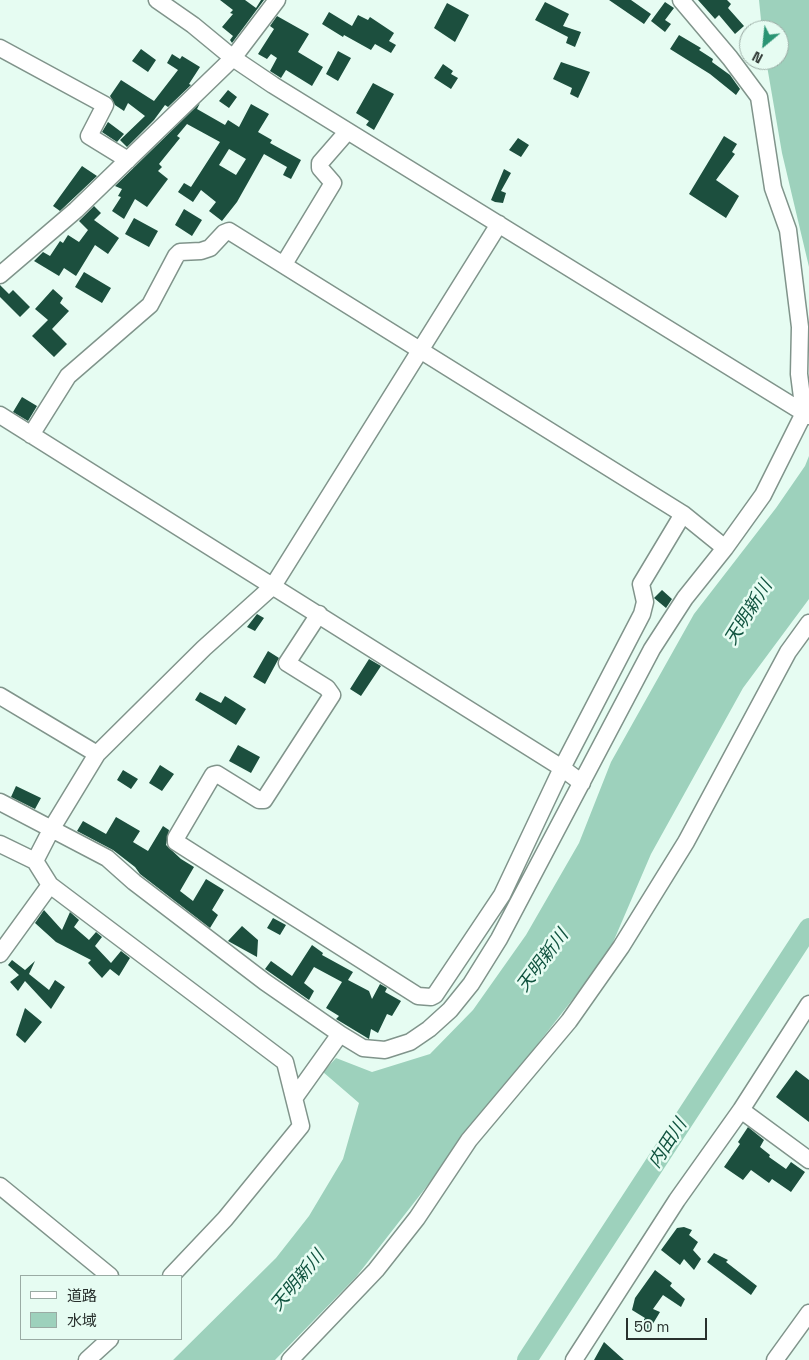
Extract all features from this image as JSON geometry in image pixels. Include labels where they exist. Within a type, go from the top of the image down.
[{"type":"street","points":[[157,0],[193,24],[233,58],[347,132],[806,414]]},
{"type":"street","points":[[0,275],[76,210],[177,109],[233,58],[277,0]]},
{"type":"street","points":[[0,802],[107,858],[134,882],[265,982],[363,1048],[385,1050],[410,1042],[429,1029],[450,1010],[471,984],[499,940],[652,649],[685,598],[725,548],[763,495],[806,414],[798,374],[800,327],[788,230],[772,188],[759,97],[730,58],[681,0]]},
{"type":"street","points":[[0,48],[105,104],[89,136],[128,160]]},
{"type":"street","points":[[284,264],[333,183],[320,168],[320,163],[347,132]]},
{"type":"street","points":[[35,861],[51,830],[97,754],[197,655],[273,586],[419,349],[499,224]]},
{"type":"street","points":[[31,435],[68,376],[150,305],[176,256],[180,252],[201,251],[210,248],[224,233],[229,231],[683,514],[725,548]]},
{"type":"street","points":[[0,415],[319,614],[562,768],[582,783]]},
{"type":"street","points":[[319,614],[287,663],[327,688],[332,696],[264,800],[259,800],[213,774],[176,838],[176,842],[418,996],[430,997],[435,995],[502,895],[562,768],[645,608],[641,584],[683,514]]},
{"type":"street","points":[[290,1360],[376,1270],[417,1218],[469,1140],[569,1021],[622,947],[686,842],[788,652],[809,623]]},
{"type":"street","points":[[0,696],[97,754]]},
{"type":"street","points":[[0,844],[35,861],[50,885],[285,1062],[299,1091],[300,1119],[298,1131],[225,1220],[172,1275]]},
{"type":"street","points":[[0,954],[50,885]]},
{"type":"street","points":[[574,1360],[677,1200],[741,1110],[809,1004]]},
{"type":"street","points":[[299,1091],[340,1034]]},
{"type":"street","points":[[741,1110],[809,1160]]},
{"type":"street","points":[[0,1186],[109,1275]]},
{"type":"street","points":[[775,1360],[809,1313]]},
{"type":"street","points":[[87,1360],[109,1340]]},
{"type":"water","points":[[759,0],[809,0],[809,267],[782,153],[768,70],[789,70],[789,20],[761,20]]},
{"type":"water","name":"天明新川","points":[[809,456],[809,599],[743,688],[651,854],[608,954],[356,1277],[275,1360],[173,1360],[276,1258],[309,1216],[343,1159],[359,1103],[323,1072],[336,1058],[372,1072],[430,1054],[473,1010],[526,935],[579,843],[611,762],[694,614],[776,508],[805,466]]},
{"type":"building","points":[[220,0],[245,0],[256,8],[261,0],[264,0],[232,43],[230,40],[233,36],[222,27],[233,14],[230,13],[233,10]]},
{"type":"building","points":[[609,0],[631,0],[651,14],[644,24]]},
{"type":"building","points":[[698,0],[727,0],[731,4],[728,8],[739,20],[739,30],[735,34],[719,15],[715,19]]},
{"type":"building","points":[[545,2],[569,14],[563,26],[581,32],[575,47],[566,43],[568,37],[535,20]]},
{"type":"building","points":[[665,2],[674,8],[665,20],[671,24],[665,32],[651,21]]},
{"type":"building","points":[[447,3],[469,15],[455,42],[434,28]]},
{"type":"building","points":[[329,12],[352,26],[358,15],[368,20],[370,17],[394,33],[389,41],[396,45],[391,53],[375,44],[371,50],[344,35],[343,37],[322,24]]},
{"type":"building","points":[[277,16],[309,34],[298,52],[323,67],[312,86],[286,70],[281,78],[270,71],[277,58],[271,54],[267,59],[258,54],[274,29],[270,26]]},
{"type":"building","points":[[679,35],[701,48],[699,50],[713,59],[712,62],[730,75],[740,89],[736,95],[710,74],[670,49]]},
{"type":"building","points":[[141,49],[156,60],[148,72],[132,61]]},
{"type":"building","points":[[338,51],[351,58],[338,81],[326,74]]},
{"type":"building","points":[[172,54],[180,59],[182,56],[200,67],[189,84],[191,85],[168,107],[165,105],[154,120],[127,147],[120,140],[145,116],[128,103],[124,111],[115,105],[110,96],[121,80],[154,101],[178,70],[167,63]]},
{"type":"building","points":[[561,62],[590,72],[578,98],[570,94],[572,88],[553,79]]},
{"type":"building","points":[[443,64],[453,71],[451,74],[458,78],[451,89],[434,78]]},
{"type":"building","points":[[373,83],[394,94],[374,130],[366,125],[369,121],[356,113]]},
{"type":"building","points":[[228,90],[237,97],[229,108],[219,101]]},
{"type":"building","points":[[200,103],[197,109],[225,125],[228,120],[239,127],[251,104],[269,114],[258,132],[272,140],[270,143],[301,160],[291,179],[283,175],[287,167],[264,154],[237,202],[222,221],[209,211],[216,202],[201,190],[193,202],[178,192],[184,183],[191,187],[220,142],[187,124],[177,136],[180,138],[159,164],[162,167],[158,171],[168,179],[147,207],[135,199],[124,219],[112,211],[121,197],[118,196],[122,189],[115,186]],"holes":[[[229,149],[246,159],[236,175],[219,165]]]},
{"type":"building","points":[[108,122],[124,134],[117,142],[102,132]]},
{"type":"building","points":[[724,136],[737,144],[732,152],[735,154],[716,180],[739,196],[726,218],[689,194]]},
{"type":"building","points":[[518,138],[529,145],[521,157],[509,150]]},
{"type":"building","points":[[82,166],[97,176],[60,211],[53,206]]},
{"type":"building","points":[[504,169],[511,173],[501,191],[506,193],[503,203],[495,202],[491,200]]},
{"type":"building","points":[[94,206],[101,213],[94,220],[119,238],[108,254],[95,245],[76,276],[64,268],[59,276],[34,261],[43,252],[50,256],[60,241],[63,243],[68,235],[79,242],[88,230],[79,221]]},
{"type":"building","points":[[184,209],[202,220],[192,236],[175,225]]},
{"type":"building","points":[[134,218],[158,231],[149,247],[125,234]]},
{"type":"building","points":[[84,272],[111,288],[102,303],[75,287]]},
{"type":"building","points":[[0,285],[9,294],[13,290],[30,307],[20,317],[0,297]]},
{"type":"building","points":[[53,289],[63,298],[60,303],[69,311],[52,329],[67,344],[54,357],[32,336],[48,320],[35,309]]},
{"type":"building","points":[[22,397],[37,406],[28,421],[13,412]]},
{"type":"building","points":[[662,590],[672,599],[666,608],[654,598]]},
{"type":"building","points":[[257,614],[264,618],[255,631],[247,627]]},
{"type":"building","points":[[268,651],[279,658],[265,684],[253,677]]},
{"type":"building","points":[[369,659],[381,666],[361,696],[350,689]]},
{"type":"building","points":[[200,692],[221,703],[225,696],[246,709],[236,725],[195,700]]},
{"type":"building","points":[[238,745],[260,757],[251,773],[229,761]]},
{"type":"building","points":[[160,765],[174,774],[162,791],[149,783]]},
{"type":"building","points":[[123,770],[138,779],[131,789],[117,780]]},
{"type":"building","points":[[16,786],[41,798],[35,809],[11,797]]},
{"type":"building","points":[[116,817],[140,831],[133,842],[148,851],[163,826],[169,830],[166,845],[181,859],[194,867],[180,891],[193,901],[206,879],[224,890],[212,910],[218,915],[210,928],[140,874],[135,867],[113,850],[77,831],[83,821],[106,834]]},
{"type":"building","points":[[44,910],[62,930],[70,912],[79,920],[74,927],[89,940],[96,932],[102,937],[95,946],[111,963],[121,951],[130,958],[119,976],[110,969],[102,978],[88,963],[91,960],[56,942],[35,923]]},
{"type":"building","points":[[273,918],[286,925],[280,935],[267,928]]},
{"type":"building","points":[[242,926],[258,940],[257,957],[228,941]]},
{"type":"building","points":[[312,945],[323,953],[322,955],[353,972],[348,980],[369,991],[372,999],[380,984],[387,988],[385,992],[401,1001],[392,1016],[387,1014],[378,1033],[371,1029],[369,1039],[336,1019],[339,1016],[326,1008],[342,982],[314,967],[304,983],[314,991],[309,1000],[265,969],[271,961],[292,976]]},
{"type":"building","points":[[12,960],[25,970],[35,961],[29,974],[49,990],[55,980],[65,987],[51,1009],[25,981],[18,991],[10,982],[19,975],[8,965]]},
{"type":"building","points":[[25,1008],[42,1022],[25,1043],[16,1035]]},
{"type":"building","points":[[796,1070],[809,1080],[809,1122],[776,1097]]},
{"type":"building","points":[[748,1127],[764,1140],[760,1147],[770,1155],[769,1157],[786,1169],[791,1162],[805,1172],[791,1192],[772,1179],[769,1183],[751,1170],[743,1180],[724,1167],[740,1144],[738,1142]]},
{"type":"building","points":[[684,1227],[692,1230],[689,1235],[698,1242],[693,1250],[701,1259],[694,1270],[684,1259],[680,1265],[661,1250],[677,1228]]},
{"type":"building","points":[[714,1253],[728,1260],[726,1262],[757,1286],[751,1295],[707,1262]]},
{"type":"building","points":[[655,1270],[672,1283],[670,1286],[685,1299],[681,1307],[663,1295],[653,1309],[660,1312],[648,1332],[639,1326],[645,1318],[632,1310],[635,1298]]},
{"type":"building","points":[[604,1342],[624,1360],[594,1360]]},
{"type":"waterway","name":"内田川","points":[[527,1360],[809,928]]}]
